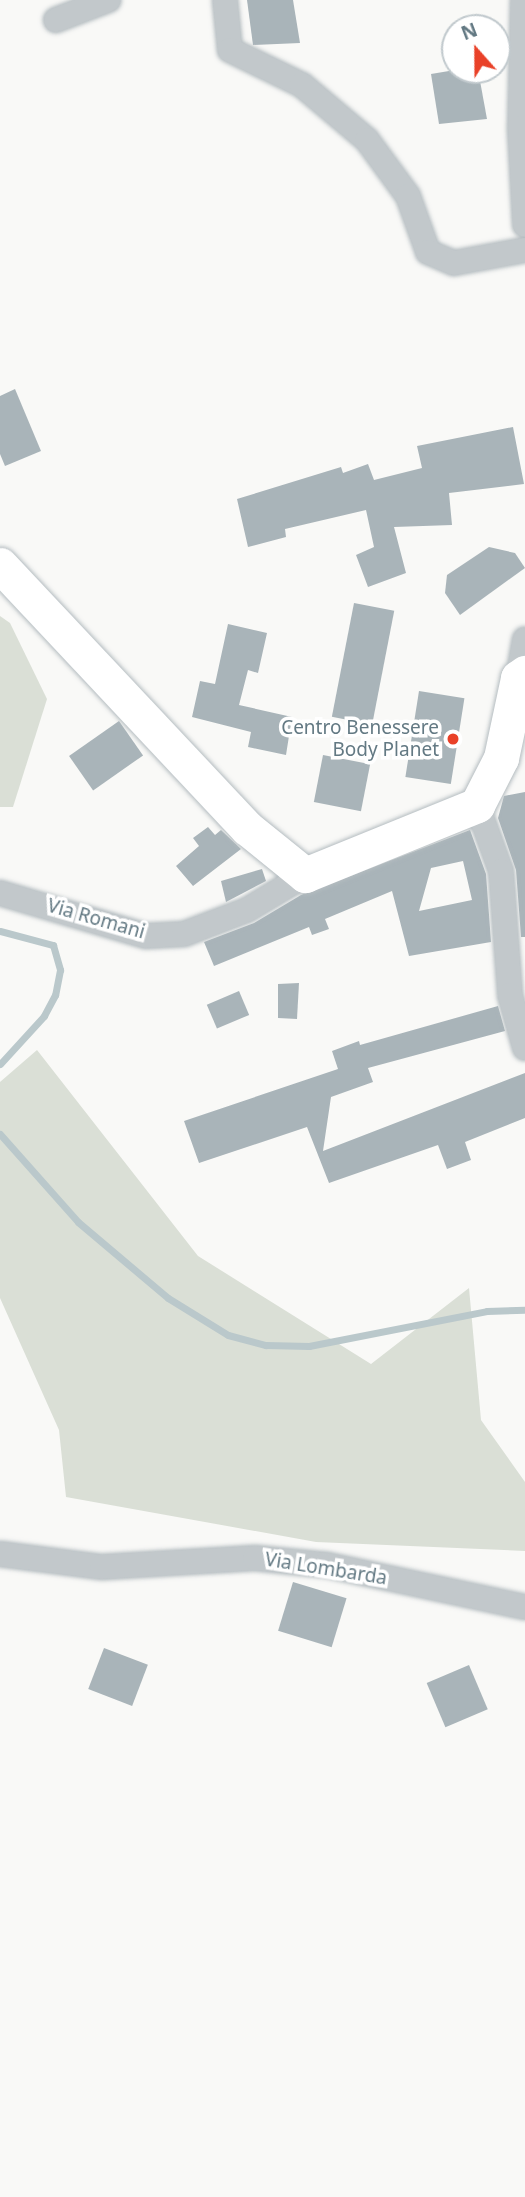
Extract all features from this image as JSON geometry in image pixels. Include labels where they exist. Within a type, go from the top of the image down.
[{"type":"street","points":[[55,20],[108,0]]},
{"type":"street","points":[[225,0],[230,50],[302,85],[367,140],[408,195],[428,252],[454,263],[525,250]]},
{"type":"street","points":[[523,0],[520,128],[525,225]]},
{"type":"street","points":[[0,565],[247,828],[305,875],[477,805],[501,758],[522,675],[525,640]]},
{"type":"street","points":[[477,805],[494,842],[516,906],[510,995],[525,1048]]},
{"type":"street","name":"Via Romani","points":[[0,893],[146,936],[184,934],[247,910],[305,875]]},
{"type":"street","name":"Via Lombarda","points":[[0,1554],[102,1567],[255,1558],[327,1565],[525,1607]]},
{"type":"shaded area","points":[[0,616],[10,623],[47,699],[13,807],[0,807]]},
{"type":"shaded area","points":[[37,1050],[198,1256],[371,1364],[469,1288],[481,1420],[525,1482],[525,1551],[316,1542],[66,1497],[59,1430],[0,1298],[0,1082]]},
{"type":"building","points":[[247,0],[293,0],[300,43],[253,45]]},
{"type":"building","points":[[441,72],[441,84],[481,84],[487,119],[439,124],[431,74]]},
{"type":"building","points":[[15,389],[41,451],[5,466],[0,454],[0,396]]},
{"type":"building","points":[[513,427],[524,484],[449,493],[452,525],[394,527],[406,573],[368,587],[356,555],[374,547],[366,510],[285,529],[286,537],[248,547],[237,499],[341,467],[343,473],[368,464],[374,480],[422,468],[417,446]]},
{"type":"building","points":[[489,547],[515,553],[525,568],[460,615],[445,593],[447,575]]},
{"type":"building","points":[[354,603],[394,611],[372,725],[332,717]]},
{"type":"building","points":[[228,624],[267,633],[258,673],[248,670],[239,705],[292,717],[286,755],[248,747],[251,732],[192,717],[200,681],[215,684]]},
{"type":"building","points":[[419,691],[464,698],[451,784],[405,777]]},
{"type":"building","points":[[119,721],[143,755],[93,790],[69,756]]},
{"type":"building","points":[[323,755],[370,764],[361,811],[314,802]]},
{"type":"building","points":[[525,792],[525,937],[521,937],[516,870],[498,818],[504,796]]},
{"type":"building","points":[[208,827],[215,835],[221,830],[241,849],[193,886],[176,866],[199,846],[193,838]]},
{"type":"building","points":[[470,830],[486,874],[491,942],[409,956],[392,891],[325,919],[329,929],[312,935],[309,927],[214,966],[204,942],[254,923],[301,895]],"holes":[[[463,861],[472,900],[419,911],[431,868]]]},
{"type":"building","points":[[262,869],[266,881],[226,902],[221,881]]},
{"type":"building","points":[[299,983],[297,1019],[278,1018],[278,984]]},
{"type":"building","points":[[239,991],[249,1015],[217,1029],[207,1005]]},
{"type":"building","points":[[498,1006],[505,1031],[368,1068],[373,1082],[331,1097],[323,1151],[525,1073],[525,1118],[465,1142],[471,1160],[447,1169],[438,1145],[329,1183],[307,1127],[199,1163],[184,1121],[338,1069],[332,1051],[359,1041],[360,1045]]},
{"type":"building","points":[[293,1582],[347,1598],[332,1647],[278,1631]]},
{"type":"building","points":[[104,1648],[148,1665],[132,1706],[88,1689]]},
{"type":"building","points":[[469,1665],[488,1709],[445,1727],[427,1683]]},
{"type":"waterway","points":[[0,931],[53,945],[60,970],[55,995],[44,1016],[0,1064]]},
{"type":"waterway","points":[[0,1134],[78,1222],[168,1298],[228,1335],[266,1345],[309,1346],[487,1311],[525,1310]]},
{"type":"place","name":"Centro Benessere Body Planet","points":[[453,739]]}]
